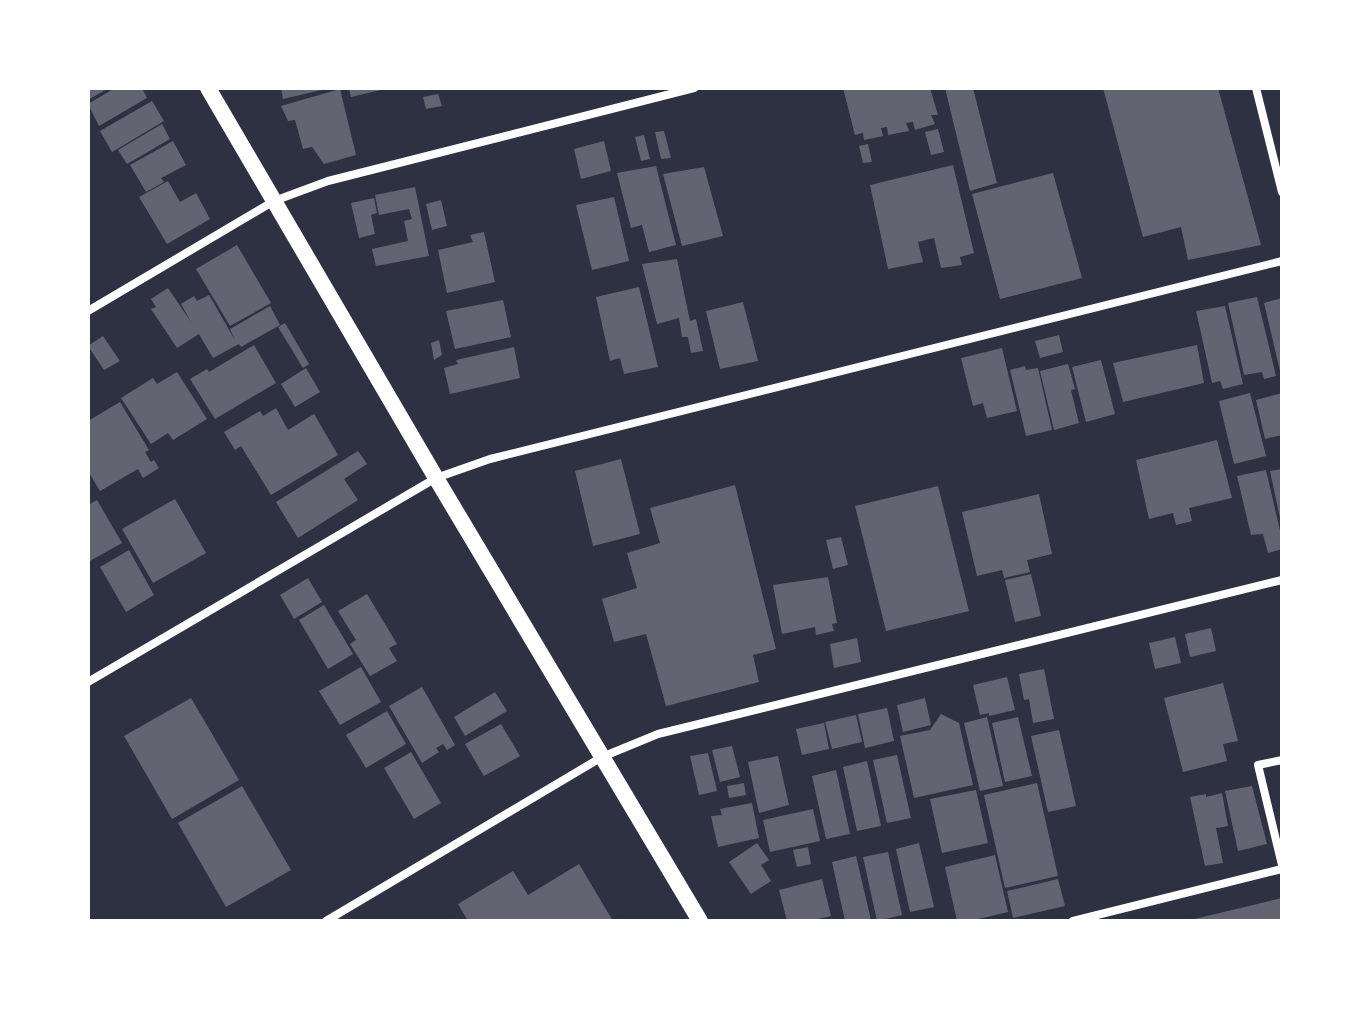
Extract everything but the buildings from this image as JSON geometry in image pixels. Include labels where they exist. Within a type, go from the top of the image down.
[{"type":"main road","points":[[208,88],[700,921]]},
{"type":"street","points":[[88,311],[274,201],[328,181],[694,88]]},
{"type":"street","points":[[1256,88],[1282,192]]},
{"type":"street","points":[[88,682],[436,478],[490,459],[1282,261]]},
{"type":"street","points":[[326,921],[602,757],[658,734],[1282,580]]},
{"type":"street","points":[[1073,921],[1282,867],[1258,765],[1282,760]]}]
